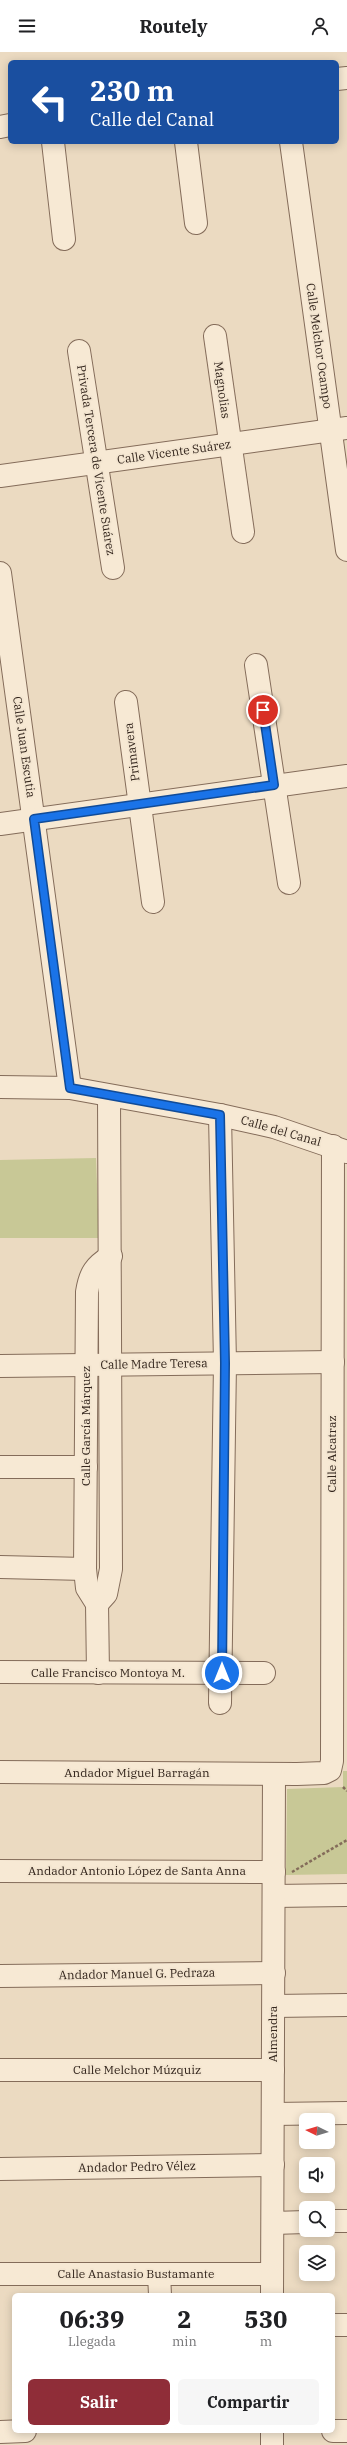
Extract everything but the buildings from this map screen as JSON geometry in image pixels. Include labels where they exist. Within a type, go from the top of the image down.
[{"type":"street","points":[[53,144],[64,239]]},
{"type":"street","points":[[186,144],[196,223]]},
{"type":"street","name":"Calle Melchor Ocampo","points":[[291,144],[339,429],[347,550]]},
{"type":"street","name":"Magnolias","points":[[215,336],[243,532]]},
{"type":"street","name":"Privada Tercera de Vicente Suárez","points":[[79,351],[113,568]]},
{"type":"street","name":"Calle Vicente Suárez","points":[[0,476],[339,429]]},
{"type":"street","name":"Calle Juan Escutia","points":[[0,573],[70,1088]]},
{"type":"street","points":[[256,665],[289,883]]},
{"type":"street","name":"Primavera","points":[[126,702],[152,902]]},
{"type":"street","points":[[0,824],[138,803],[347,776]]},
{"type":"street","name":"Calle del Canal","points":[[0,1087],[70,1088],[220,1115],[274,1127],[340,1149]]},
{"type":"street","points":[[97,1604],[106,1594],[111,1569],[111,1256],[109,1096]]},
{"type":"street","points":[[220,1115],[225,1363],[222,1673],[220,1703]]},
{"type":"street","name":"Calle Alcatraz","points":[[339,1761],[340,1439],[333,1362],[340,1327],[340,1149]]},
{"type":"street","name":"Calle García Márquez","points":[[98,1673],[97,1604],[87,1588],[86,1568],[89,1277],[96,1266],[111,1256]]},
{"type":"street","name":"Calle Madre Teresa","points":[[0,1366],[333,1362]]},
{"type":"street","points":[[0,1467],[86,1467]]},
{"type":"street","points":[[0,1567],[86,1568]]},
{"type":"street","name":"Calle Francisco Montoya M.","points":[[0,1672],[264,1673]]},
{"type":"street","name":"Andador Miguel Barragán","points":[[0,1772],[324,1773],[330,1770],[339,1761]]},
{"type":"street","name":"Almendra","points":[[272,2293],[274,1896],[280,1873],[274,1774]]},
{"type":"street","name":"Andador Antonio López de Santa Anna","points":[[0,1871],[280,1873]]},
{"type":"street","points":[[274,1896],[347,1895]]},
{"type":"street","name":"Andador Manuel G. Pedraza","points":[[0,1976],[274,1973]]},
{"type":"street","points":[[274,2006],[347,2005]]},
{"type":"street","name":"Calle Melchor Múzquiz","points":[[0,2070],[273,2070]]},
{"type":"street","points":[[273,2114],[347,2113]]},
{"type":"street","name":"Andador Pedro Vélez","points":[[0,2169],[273,2165]]},
{"type":"street","points":[[335,2221],[347,2221]]},
{"type":"street","points":[[273,2222],[299,2222]]},
{"type":"street","name":"Calle Anastasio Bustamante","points":[[0,2274],[160,2284],[272,2274]]},
{"type":"street","points":[[335,2325],[347,2325]]},
{"type":"street","points":[[335,2431],[347,2431]]},
{"type":"street","points":[[0,2432],[12,2432]]},
{"type":"street","points":[[272,2433],[272,2445]]},
{"type":"path","points":[[343,1787],[347,1791]]},
{"type":"path","points":[[280,1873],[347,1840]]},
{"type":"green space","points":[[96,1158],[99,1238],[0,1238],[0,1160]]},
{"type":"green space","points":[[343,1771],[347,1771],[347,1874],[286,1875],[287,1789],[343,1787]]},
{"type":"route","points":[[222,1673],[225,1363],[220,1115],[70,1088],[34,819],[138,803],[274,785],[263,710]]}]
